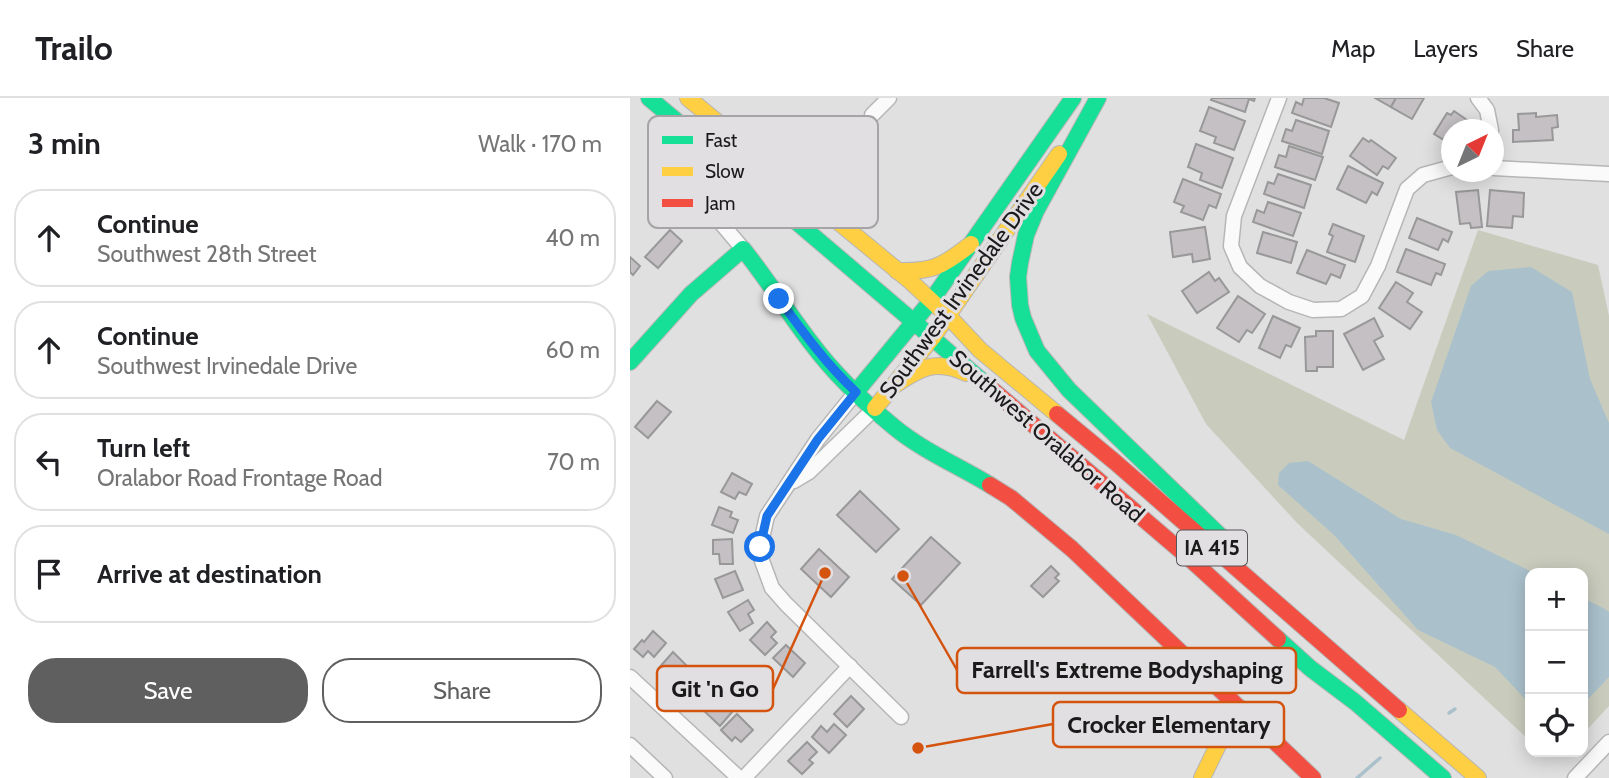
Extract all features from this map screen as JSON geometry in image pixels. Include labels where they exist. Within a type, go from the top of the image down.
[{"type":"main road","name":"Southwest Oralabor Road","points":[[649,98],[671,116]]},
{"type":"main road","name":"Southwest Oralabor Road","points":[[688,98],[710,116]]},
{"type":"main road","name":"Southwest Irvinedale Drive","points":[[856,392],[931,301],[1073,98]]},
{"type":"main road","name":"Southwest Irvinedale Drive","points":[[875,408],[933,337],[1098,98]]},
{"type":"main road","points":[[1098,98],[1026,235],[1017,295],[1025,326],[1043,361],[1069,390],[1232,547],[1328,647]]},
{"type":"main road","name":"Southwest Oralabor Road","points":[[805,228],[1188,557],[1310,668],[1355,702],[1443,778]]},
{"type":"main road","name":"Southwest Oralabor Road","points":[[845,228],[931,301],[980,350],[1106,454],[1478,778]]},
{"type":"main road","points":[[897,271],[930,270],[947,263],[971,244]]},
{"type":"main road","points":[[630,362],[691,295],[743,249],[812,345],[838,376],[896,429],[1011,498],[1072,549],[1313,778]]},
{"type":"main road","points":[[892,387],[917,371],[939,365],[960,369],[987,386]]},
{"type":"main road","points":[[1202,778],[1240,708]]},
{"type":"street","points":[[872,116],[890,98]]},
{"type":"street","points":[[1279,98],[1234,216],[1231,246],[1240,267],[1259,286],[1289,302],[1313,310],[1341,309],[1362,296],[1378,266],[1407,189],[1423,175],[1441,170]]},
{"type":"street","points":[[1478,98],[1487,110],[1489,119]]},
{"type":"street","points":[[1504,169],[1609,174]]},
{"type":"street","points":[[725,228],[743,249]]},
{"type":"street","name":"Southwest Irvinedale Drive","points":[[790,484],[818,439],[856,392]]},
{"type":"street","name":"Southwest Irvinedale Drive","points":[[790,484],[809,472],[875,408]]},
{"type":"street","points":[[790,484],[767,516],[762,532],[760,547],[766,575],[772,588],[901,717]]},
{"type":"street","points":[[744,778],[850,666]]},
{"type":"street","points":[[630,677],[738,778]]},
{"type":"street","points":[[1575,778],[1609,742]]},
{"type":"street","points":[[630,746],[664,778]]},
{"type":"green space","points":[[1478,230],[1598,265],[1609,316],[1609,706],[1588,729],[1588,568],[1525,568],[1525,736],[1297,523],[1206,424],[1147,314],[1404,440]]},
{"type":"water","points":[[1531,267],[1572,292],[1590,379],[1609,423],[1609,534],[1450,448],[1437,430],[1431,402],[1471,286],[1488,271]]},
{"type":"water","points":[[1308,461],[1401,519],[1456,535],[1525,569],[1525,699],[1495,667],[1418,630],[1334,535],[1278,485],[1279,473],[1289,463]]},
{"type":"water","points":[[1588,600],[1609,612],[1609,677],[1588,699]]},
{"type":"building","points":[[1255,98],[1254,101],[1249,99],[1245,112],[1211,100]]},
{"type":"building","points":[[1304,98],[1324,98],[1339,103],[1331,127],[1292,113],[1296,102],[1302,105]]},
{"type":"building","points":[[1375,98],[1396,98],[1391,107]]},
{"type":"building","points":[[1396,98],[1424,98],[1412,119],[1391,107]]},
{"type":"building","points":[[1209,107],[1245,121],[1234,150],[1214,143],[1216,137],[1200,131]]},
{"type":"building","points":[[1454,111],[1466,119],[1443,119],[1447,113],[1451,115]]},
{"type":"building","points":[[1536,113],[1536,117],[1557,115],[1558,127],[1552,128],[1553,140],[1513,142],[1513,130],[1519,130],[1518,114]]},
{"type":"building","points":[[1296,120],[1329,131],[1322,154],[1282,141],[1286,129],[1292,131]]},
{"type":"building","points":[[1441,123],[1441,138],[1434,134]]},
{"type":"building","points":[[1363,138],[1369,142],[1371,140],[1396,158],[1388,169],[1383,166],[1377,175],[1350,156]]},
{"type":"building","points":[[1196,144],[1233,158],[1222,188],[1200,180],[1202,173],[1188,167]]},
{"type":"building","points":[[1289,146],[1323,157],[1315,180],[1275,167],[1279,155],[1286,157]]},
{"type":"building","points":[[1348,166],[1383,183],[1377,195],[1372,192],[1366,203],[1337,189]]},
{"type":"building","points":[[1278,174],[1311,185],[1304,208],[1264,194],[1268,182],[1274,184]]},
{"type":"building","points":[[1183,179],[1221,194],[1216,208],[1209,205],[1203,220],[1181,212],[1184,206],[1174,202]]},
{"type":"building","points":[[1478,190],[1482,227],[1471,228],[1470,223],[1460,224],[1456,192]]},
{"type":"building","points":[[1490,190],[1524,193],[1523,217],[1513,216],[1512,228],[1487,226]]},
{"type":"building","points":[[1268,202],[1301,213],[1293,236],[1253,222],[1257,210],[1264,213]]},
{"type":"building","points":[[1417,218],[1452,232],[1448,242],[1443,239],[1438,250],[1409,238]]},
{"type":"building","points":[[1333,224],[1364,236],[1355,262],[1327,252],[1333,236],[1329,234]]},
{"type":"building","points":[[1205,227],[1210,259],[1193,262],[1192,254],[1173,257],[1170,232]]},
{"type":"building","points":[[670,230],[682,241],[658,268],[645,257]]},
{"type":"building","points":[[1263,232],[1297,242],[1291,263],[1257,253]]},
{"type":"building","points":[[1406,249],[1445,264],[1441,275],[1436,273],[1431,285],[1397,272]]},
{"type":"building","points":[[1307,250],[1345,265],[1340,278],[1331,274],[1326,284],[1297,273]]},
{"type":"building","points":[[630,257],[640,266],[633,275],[630,272]]},
{"type":"building","points":[[1209,272],[1215,281],[1219,278],[1229,292],[1197,313],[1182,291]]},
{"type":"building","points":[[1396,282],[1413,293],[1407,302],[1422,312],[1410,329],[1379,308]]},
{"type":"building","points":[[1238,296],[1265,314],[1252,333],[1247,330],[1239,342],[1217,328]]},
{"type":"building","points":[[1273,316],[1300,328],[1291,347],[1286,345],[1280,358],[1259,348]]},
{"type":"building","points":[[1374,318],[1383,336],[1374,341],[1384,359],[1363,370],[1344,334]]},
{"type":"building","points":[[1316,331],[1333,331],[1333,367],[1317,367],[1317,371],[1306,371],[1305,337],[1316,336]]},
{"type":"building","points":[[657,401],[671,412],[648,438],[635,427]]},
{"type":"building","points":[[732,473],[752,484],[746,495],[739,492],[735,499],[721,492]]},
{"type":"building","points":[[860,491],[899,529],[876,552],[837,515]]},
{"type":"building","points":[[719,507],[732,512],[730,517],[738,520],[733,533],[712,525]]},
{"type":"building","points":[[931,537],[960,563],[921,605],[892,579]]},
{"type":"building","points":[[732,539],[733,564],[720,564],[719,554],[713,554],[713,540]]},
{"type":"building","points":[[819,549],[849,577],[831,597],[801,569]]},
{"type":"building","points":[[1051,566],[1059,574],[1055,578],[1059,581],[1043,597],[1031,586]]},
{"type":"building","points":[[735,571],[743,590],[723,598],[715,579]]},
{"type":"building","points":[[748,600],[754,610],[748,614],[753,623],[740,631],[728,612]]},
{"type":"building","points":[[767,622],[776,632],[771,637],[777,643],[765,655],[750,640]]},
{"type":"building","points":[[653,631],[666,643],[654,657],[648,651],[643,657],[634,649]]},
{"type":"building","points":[[786,645],[805,663],[793,677],[773,658]]},
{"type":"building","points":[[673,652],[688,667],[674,683],[658,669]]},
{"type":"building","points":[[712,694],[732,712],[720,726],[700,707]]},
{"type":"building","points":[[851,696],[864,709],[847,727],[834,714]]},
{"type":"building","points":[[737,714],[753,730],[741,742],[735,737],[732,741],[721,730]]},
{"type":"building","points":[[834,724],[846,735],[829,753],[812,737],[821,726],[827,732]]},
{"type":"building","points":[[807,742],[817,752],[809,760],[813,763],[802,774],[788,761]]},
{"type":"waterway","points":[[1449,713],[1455,709]]},
{"type":"waterway","points":[[1357,778],[1380,758]]},
{"type":"traffic: fast","points":[[649,98],[670,116]]},
{"type":"traffic: fast","points":[[856,392],[931,301],[1073,98]]},
{"type":"traffic: fast","points":[[1098,98],[1036,211],[1026,235],[1018,277],[1023,318],[1037,351],[1069,390],[1239,554]]},
{"type":"traffic: fast","points":[[804,228],[988,386]]},
{"type":"traffic: fast","points":[[630,362],[691,294],[743,249],[840,378],[917,444],[990,485]]},
{"type":"traffic: fast","points":[[1278,639],[1443,778]]},
{"type":"traffic: slow","points":[[688,98],[710,116]]},
{"type":"traffic: slow","points":[[875,408],[933,337],[1059,154]]},
{"type":"traffic: slow","points":[[846,228],[909,280],[980,350],[1057,414]]},
{"type":"traffic: slow","points":[[897,271],[929,269],[953,258],[971,244]]},
{"type":"traffic: slow","points":[[892,387],[910,375],[936,366],[966,373]]},
{"type":"traffic: slow","points":[[1202,778],[1240,708]]},
{"type":"traffic: slow","points":[[1399,710],[1478,778]]},
{"type":"traffic: jam","points":[[988,386],[1188,557],[1278,639]]},
{"type":"traffic: jam","points":[[1057,414],[1399,710]]},
{"type":"traffic: jam","points":[[990,485],[1011,498],[1072,549],[1313,778]]},
{"type":"place","name":"Git 'n Go","points":[[825,573]]},
{"type":"place","name":"Farrell's Extreme Bodyshaping","points":[[903,576]]},
{"type":"place","name":"Crocker Elementary","points":[[918,748]]},
{"type":"route","points":[[760,547],[767,516],[818,439],[856,392],[838,376],[812,345],[779,299]]}]
